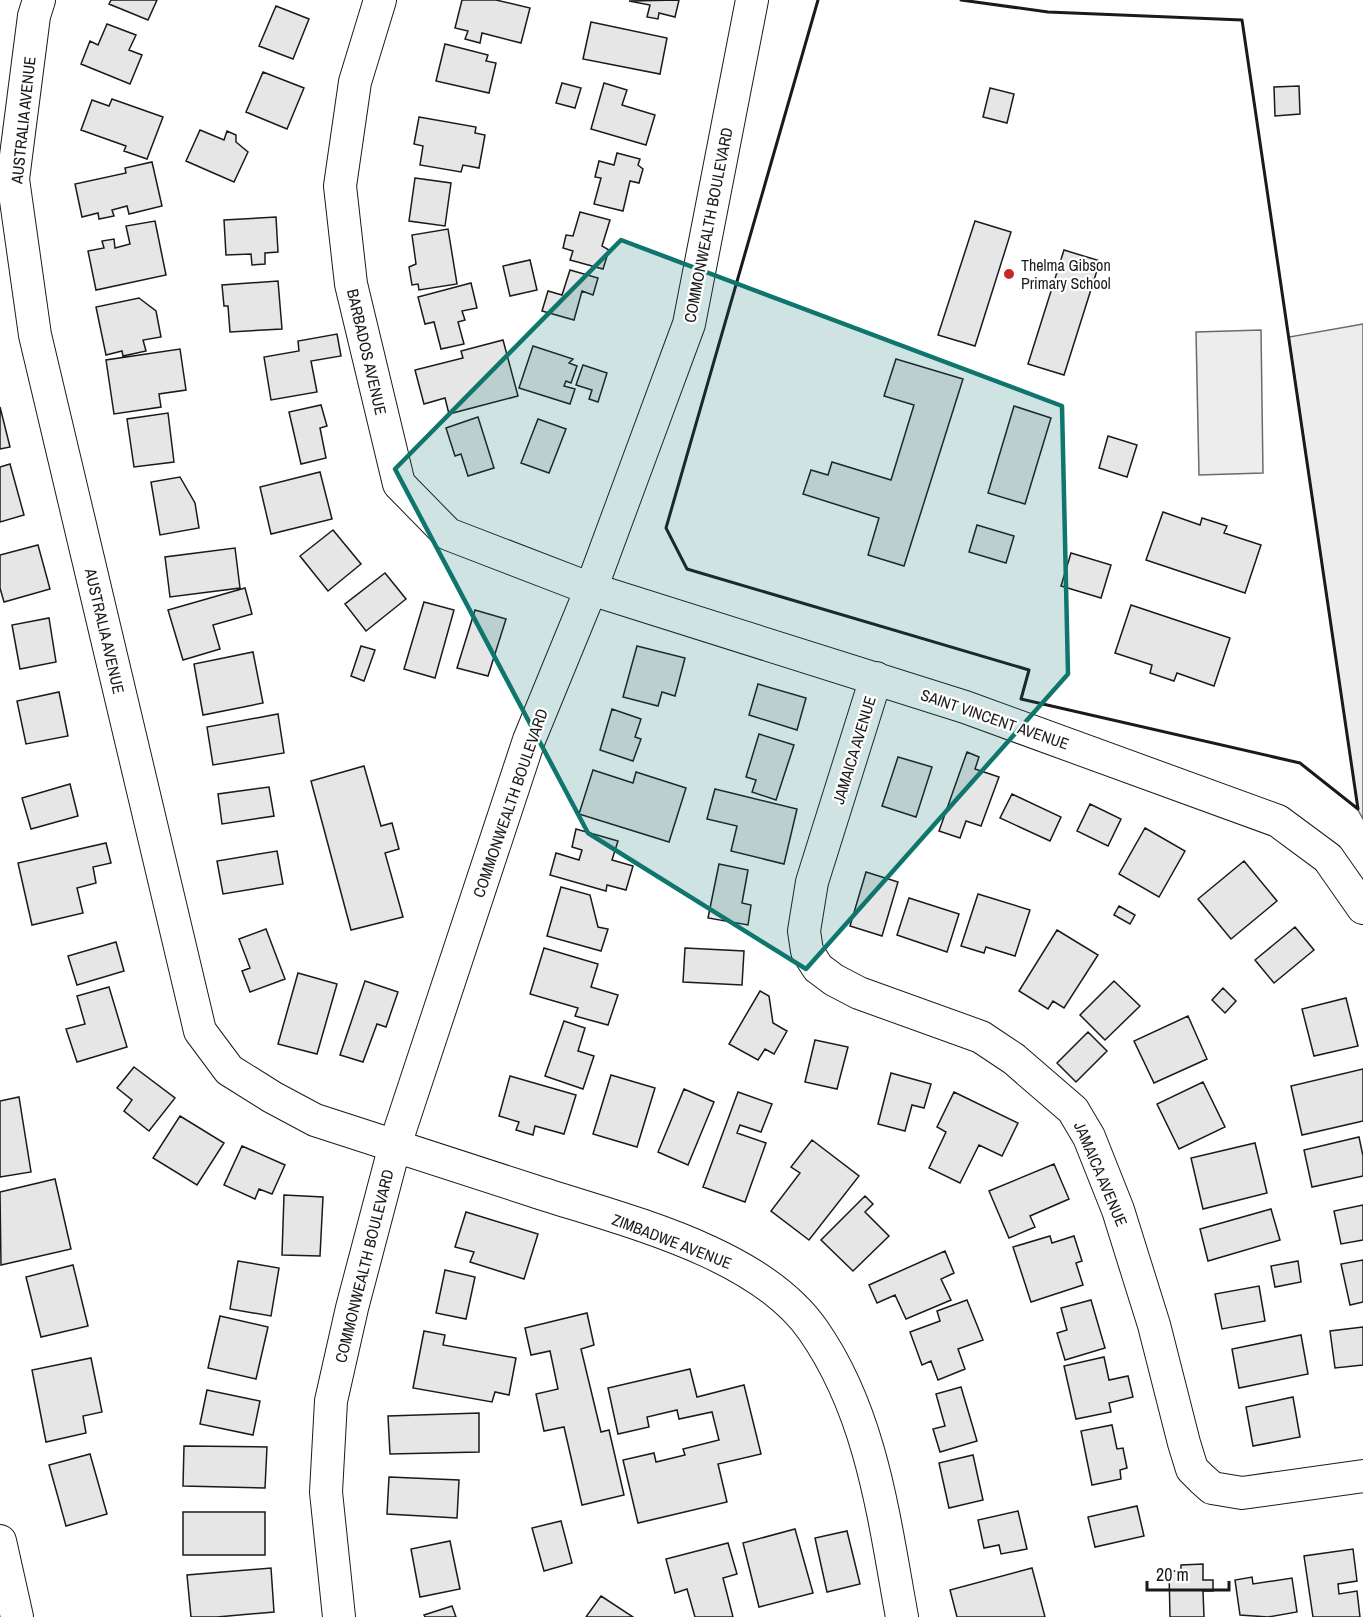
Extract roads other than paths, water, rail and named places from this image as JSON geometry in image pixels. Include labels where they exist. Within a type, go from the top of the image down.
[{"type":"street","name":"AUSTRALIA AVENUE","points":[[39,0],[34,16],[13,179],[36,335],[200,1031],[229,1070],[272,1097],[315,1120],[395,1145]]},
{"type":"street","name":"BARBADOS AVENUE","points":[[380,0],[355,82],[340,186],[351,284],[399,484],[448,534],[591,589]]},
{"type":"street","name":"COMMONWEALTH BOULEVARD","points":[[339,1617],[326,1492],[331,1401],[352,1308],[395,1145],[529,740],[591,589],[689,324],[752,0]]},
{"type":"street","name":"SAINT VINCENT AVENUE","points":[[591,589],[965,707],[1278,821],[1328,858],[1363,908]]},
{"type":"street","name":"JAMAICA AVENUE","points":[[876,678],[812,882],[804,931],[807,951],[818,968],[842,985],[981,1037],[1014,1059],[1073,1110],[1089,1137],[1118,1210],[1154,1325],[1192,1469],[1202,1479],[1212,1488],[1242,1493],[1363,1476]]},
{"type":"street","name":"ZIMBADWE AVENUE","points":[[395,1145],[662,1233],[719,1256],[754,1275],[785,1297],[813,1329],[839,1374],[861,1426],[880,1497],[902,1617]]},
{"type":"street","points":[[0,1541],[17,1617]]},
{"type":"place","name":"Thelma Gibson Primary School","points":[[1009,274]]}]
